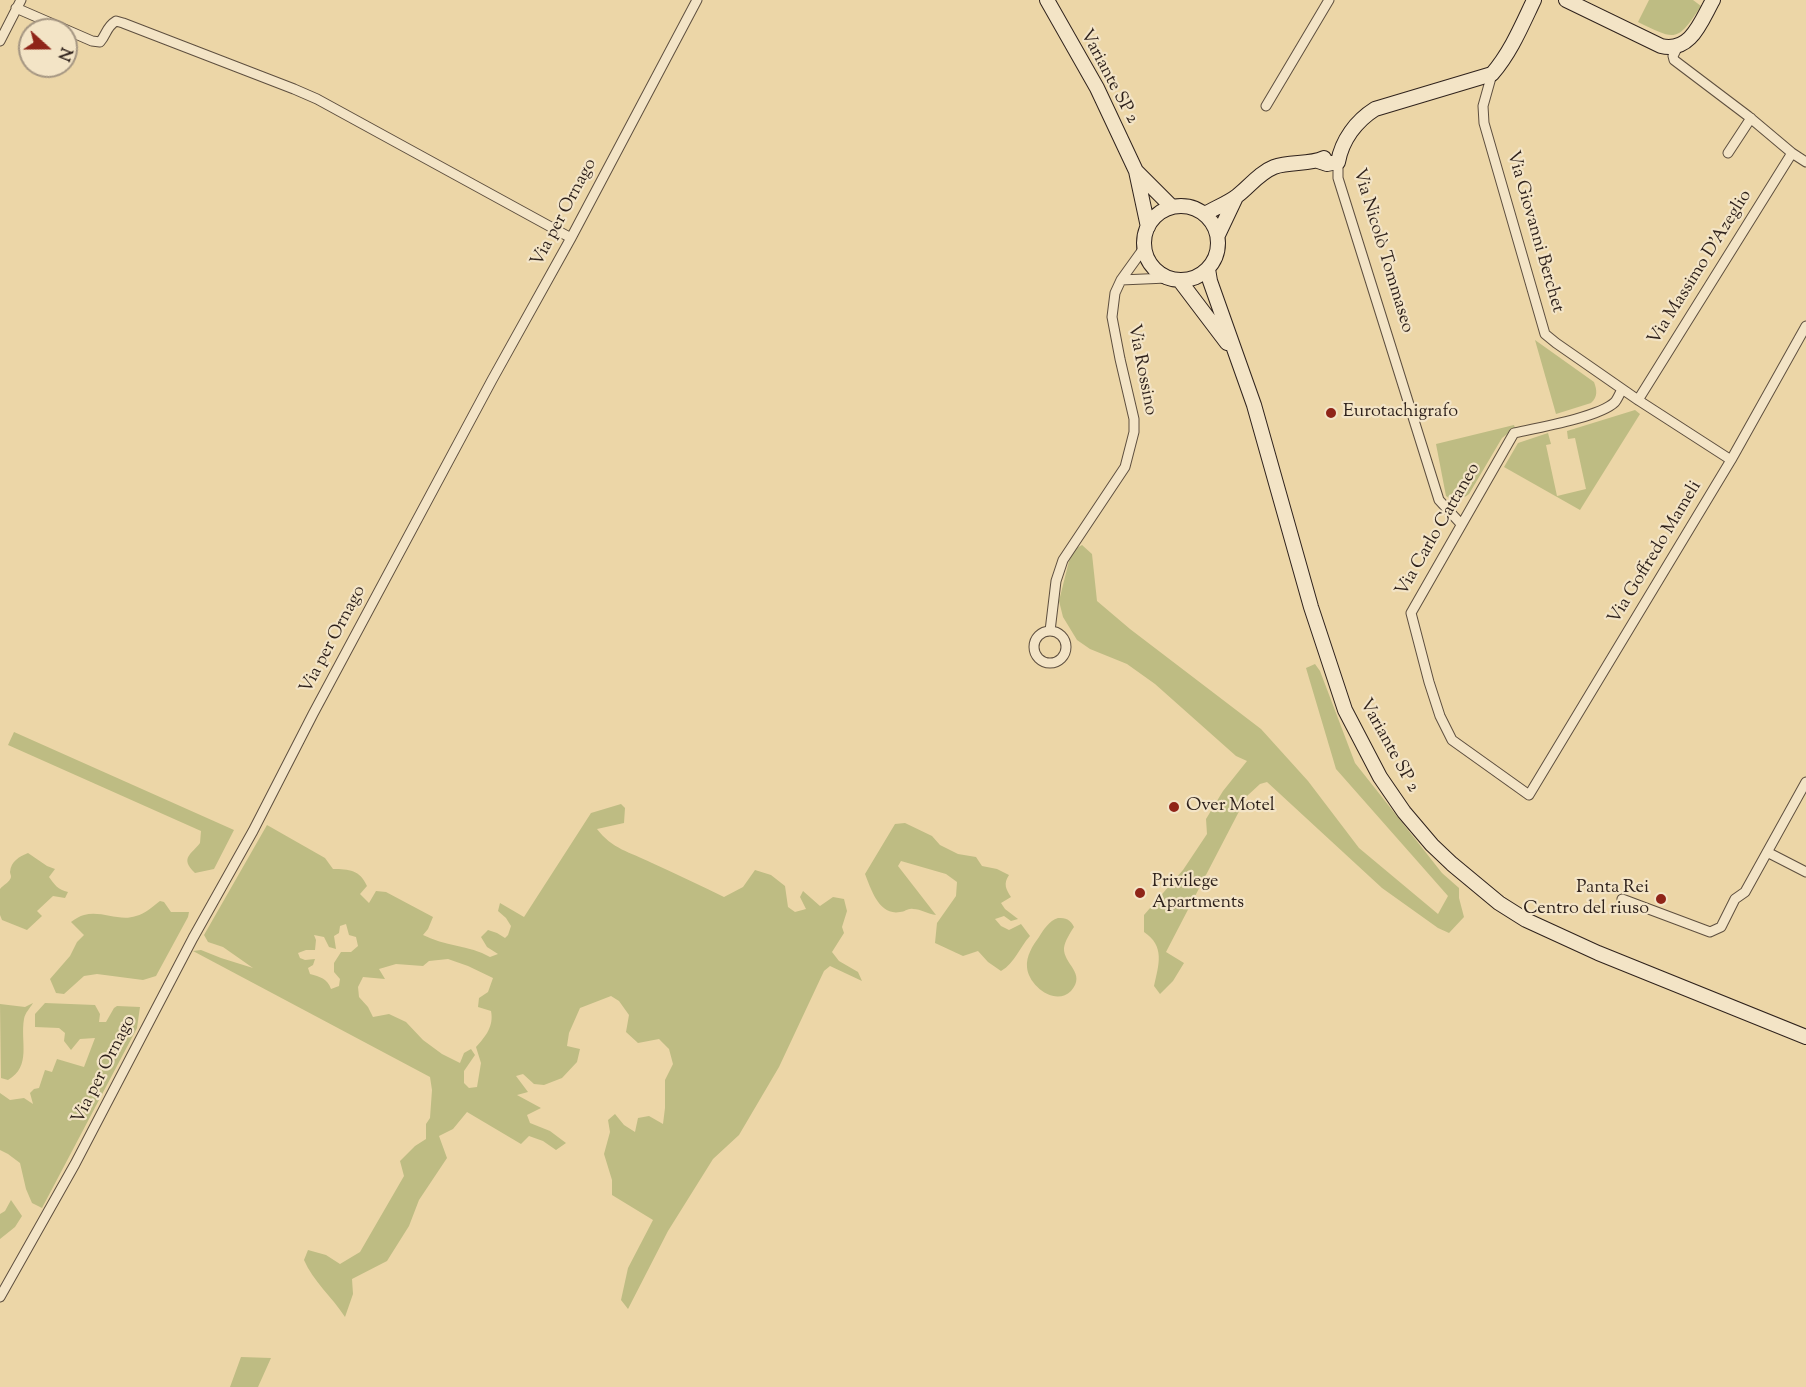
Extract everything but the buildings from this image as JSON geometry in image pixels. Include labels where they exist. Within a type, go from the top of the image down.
[{"type":"main road","name":"Variante SP 2","points":[[1047,0],[1097,88],[1136,171],[1148,227],[1144,237],[1144,248],[1149,263],[1160,274],[1173,279],[1235,354]]},
{"type":"main road","points":[[1492,74],[1527,0]]},
{"type":"main road","name":"Via Giovanni Berchet","points":[[1492,74],[1513,44],[1534,0]]},
{"type":"main road","points":[[1566,0],[1661,46],[1670,47],[1678,46],[1692,36],[1713,0]]},
{"type":"main road","name":"Via Nicolò Tommaseo","points":[[1338,160],[1353,128],[1375,110],[1492,74]]},
{"type":"main road","points":[[1205,214],[1236,197],[1257,177],[1274,167],[1290,163],[1318,161],[1327,156],[1338,160]]},
{"type":"main road","name":"Variante SP 2","points":[[1136,171],[1172,207]]},
{"type":"main road","points":[[1173,279],[1190,279],[1200,276],[1208,269],[1217,253],[1218,235],[1236,197]]},
{"type":"main road","points":[[1148,227],[1162,211],[1172,207],[1189,207],[1205,214],[1218,235]]},
{"type":"main road","name":"Variante SP 2","points":[[1208,269],[1210,281],[1254,405],[1311,607],[1346,710],[1369,758],[1392,795],[1432,845],[1489,896],[1526,920],[1558,936],[1806,1037]]},
{"type":"street","name":"Via per Ornago","points":[[0,1297],[75,1164],[193,938],[253,831],[313,714],[697,0]]},
{"type":"street","points":[[1266,106],[1329,0]]},
{"type":"street","points":[[0,41],[19,4],[92,41],[100,42],[109,25],[116,21],[123,23],[294,89],[336,109],[571,238]]},
{"type":"street","points":[[1678,46],[1673,56],[1674,60],[1806,162]]},
{"type":"street","name":"Via Giovanni Berchet","points":[[1492,74],[1483,105],[1484,123],[1545,334],[1638,400],[1731,460]]},
{"type":"street","points":[[1728,153],[1751,118]]},
{"type":"street","name":"Via Massimo D'Azeglio","points":[[1638,400],[1792,153]]},
{"type":"street","name":"Via Nicolò Tommaseo","points":[[1338,160],[1338,178],[1439,500],[1461,524]]},
{"type":"street","name":"Via Rossino","points":[[1050,631],[1056,580],[1063,560],[1125,467],[1134,432],[1134,419],[1112,317],[1115,293],[1121,280],[1144,248]]},
{"type":"street","points":[[1121,280],[1173,279]]},
{"type":"street","name":"Via Goffredo Mameli","points":[[1529,795],[1731,460],[1806,326]]},
{"type":"street","name":"Via Carlo Cattaneo","points":[[1529,795],[1452,740],[1432,694],[1411,613],[1514,433],[1596,412],[1614,402],[1622,389]]},
{"type":"street","points":[[1622,899],[1710,932],[1721,927],[1735,898],[1745,892],[1806,782]]},
{"type":"street","points":[[1767,852],[1806,872]]},
{"type":"shaded area","points":[[1649,0],[1693,0],[1701,6],[1681,32],[1669,35],[1638,22]]},
{"type":"shaded area","points":[[1535,340],[1594,382],[1596,393],[1591,403],[1556,414]]},
{"type":"shaded area","points":[[1635,410],[1640,414],[1580,510],[1504,467],[1518,443],[1548,433],[1551,444],[1546,445],[1557,496],[1586,489],[1575,438],[1568,439],[1567,431]]},
{"type":"shaded area","points":[[1514,425],[1515,428],[1502,438],[1469,494],[1458,499],[1446,496],[1436,444]]},
{"type":"shaded area","points":[[1082,545],[1092,554],[1097,601],[1261,729],[1308,781],[1359,848],[1438,914],[1448,896],[1336,769],[1306,668],[1315,664],[1320,671],[1355,763],[1442,873],[1459,888],[1464,917],[1449,933],[1438,928],[1382,888],[1267,782],[1260,784],[1247,796],[1166,952],[1184,963],[1173,981],[1160,994],[1154,986],[1159,963],[1158,949],[1151,937],[1144,932],[1144,915],[1183,870],[1207,834],[1206,819],[1223,791],[1247,761],[1236,756],[1155,684],[1127,664],[1090,649],[1077,640],[1063,617],[1059,601],[1069,561],[1075,549]]},
{"type":"shaded area","points":[[14,732],[234,830],[214,869],[195,873],[188,864],[188,856],[200,843],[201,831],[8,745]]},
{"type":"shaded area","points":[[621,804],[625,808],[624,823],[597,829],[603,836],[622,849],[724,897],[743,887],[755,870],[771,875],[785,886],[788,907],[795,912],[806,909],[800,897],[803,891],[820,906],[833,897],[844,899],[847,911],[842,927],[844,933],[832,952],[839,961],[858,972],[862,981],[830,966],[824,971],[779,1067],[739,1135],[713,1159],[668,1231],[628,1309],[621,1300],[628,1268],[653,1220],[612,1195],[612,1180],[604,1154],[610,1132],[608,1120],[615,1114],[624,1125],[635,1132],[638,1118],[649,1116],[663,1124],[665,1080],[673,1064],[669,1049],[659,1039],[638,1043],[626,1032],[629,1015],[619,1001],[611,996],[580,1008],[569,1033],[567,1046],[580,1049],[577,1062],[562,1078],[544,1085],[534,1084],[523,1074],[516,1076],[528,1092],[517,1095],[541,1108],[527,1115],[530,1123],[550,1131],[566,1143],[556,1150],[543,1141],[529,1136],[521,1144],[467,1112],[453,1129],[439,1136],[447,1158],[419,1200],[409,1226],[387,1261],[352,1279],[353,1294],[345,1317],[312,1275],[304,1260],[308,1250],[326,1255],[340,1264],[360,1252],[404,1176],[400,1161],[426,1139],[426,1124],[430,1118],[432,1090],[430,1077],[193,951],[201,950],[253,968],[223,947],[208,942],[204,935],[267,825],[325,858],[333,869],[349,870],[361,877],[367,886],[360,894],[369,903],[376,891],[386,892],[433,917],[423,935],[490,957],[498,954],[487,947],[481,937],[488,930],[505,938],[511,926],[498,911],[500,903],[524,917],[591,813]],"holes":[[[346,924],[349,935],[356,937],[358,946],[351,952],[341,952],[334,963],[334,972],[340,979],[339,986],[331,989],[325,980],[310,974],[308,968],[313,965],[315,959],[305,960],[300,958],[298,953],[315,950],[314,935],[324,937],[329,947],[336,949],[334,936],[339,933],[340,926]],[[448,959],[493,978],[488,992],[479,998],[478,1007],[491,1011],[492,1016],[488,1030],[476,1047],[481,1063],[477,1087],[469,1088],[464,1083],[464,1071],[475,1055],[471,1049],[464,1053],[460,1063],[442,1054],[423,1040],[406,1022],[389,1014],[373,1017],[359,997],[358,987],[363,977],[385,979],[379,969],[396,964],[423,966],[429,961]]]},
{"type":"shaded area","points":[[905,823],[932,836],[940,845],[958,854],[976,857],[982,866],[997,869],[1009,875],[1006,886],[1011,897],[1001,903],[1018,919],[1011,921],[1004,916],[995,919],[1009,930],[1021,924],[1030,936],[1010,964],[1001,971],[978,951],[963,956],[935,943],[937,923],[956,896],[957,882],[946,874],[901,861],[898,866],[936,915],[911,909],[893,912],[881,906],[877,900],[865,874],[895,824]]},
{"type":"shaded area","points":[[28,853],[55,869],[49,877],[59,888],[68,892],[65,898],[53,896],[37,911],[42,916],[27,930],[2,920],[0,889],[10,879],[14,862]]},
{"type":"shaded area","points":[[160,901],[164,902],[171,912],[189,912],[156,976],[143,980],[97,974],[84,976],[64,994],[56,993],[50,979],[84,935],[71,922],[90,914],[123,918],[136,916],[146,912]]},
{"type":"shaded area","points":[[1058,918],[1068,920],[1074,927],[1064,948],[1077,979],[1071,991],[1058,997],[1043,992],[1037,987],[1029,974],[1027,963],[1034,944],[1049,923]]},
{"type":"shaded area","points":[[33,1003],[24,1019],[23,1061],[20,1068],[8,1080],[1,1078],[0,1004],[25,1007]]},
{"type":"shaded area","points":[[45,1003],[95,1005],[100,1014],[99,1022],[106,1022],[117,1006],[140,1007],[137,1028],[42,1208],[32,1203],[20,1163],[0,1150],[0,1093],[10,1100],[24,1098],[33,1104],[30,1093],[39,1088],[45,1070],[52,1072],[57,1059],[84,1067],[95,1038],[80,1039],[71,1050],[64,1041],[65,1033],[59,1028],[35,1027],[35,1014]]},
{"type":"shaded area","points":[[11,1200],[22,1216],[15,1227],[0,1239],[0,1214],[5,1211]]},
{"type":"shaded area","points":[[241,1357],[271,1358],[258,1387],[230,1387]]},
{"type":"place","name":"Eurotachigrafo","points":[[1331,413]]},
{"type":"place","name":"Over Motel","points":[[1174,807]]},
{"type":"place","name":"Privilege Apartments","points":[[1140,893]]},
{"type":"place","name":"Panta Rei Centro del riuso","points":[[1661,899]]}]
